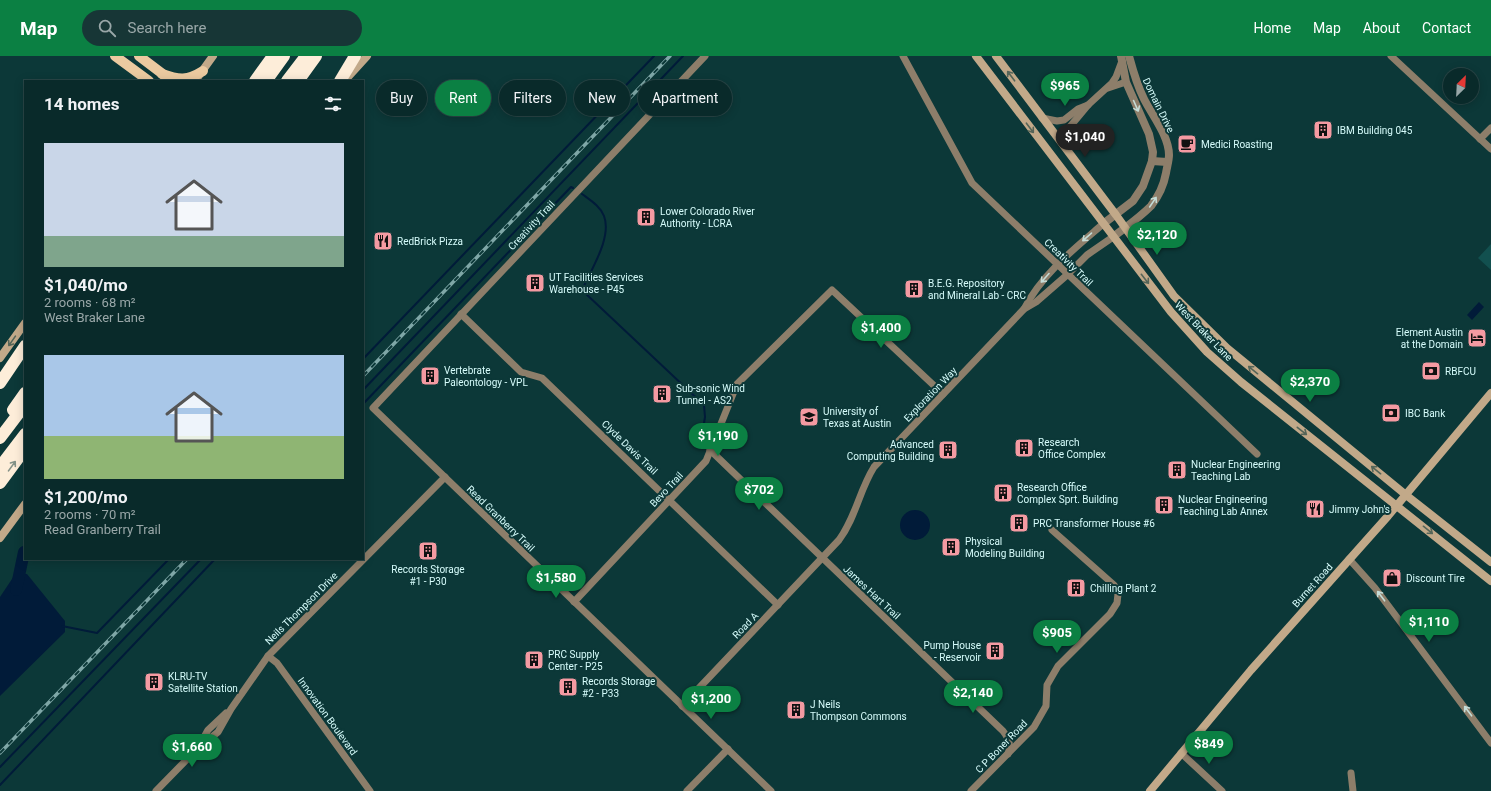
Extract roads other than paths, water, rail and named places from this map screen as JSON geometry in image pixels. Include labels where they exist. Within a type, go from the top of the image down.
[{"type":"highway","points":[[256,80],[273,56]]},
{"type":"highway","points":[[267,80],[284,56]]},
{"type":"highway","points":[[288,80],[306,56]]},
{"type":"highway","points":[[299,80],[316,56]]},
{"type":"highway","points":[[341,80],[355,56]]},
{"type":"highway","points":[[0,383],[24,347]]},
{"type":"highway","points":[[0,392],[24,361]]},
{"type":"highway","points":[[0,427],[24,394]]},
{"type":"highway","points":[[0,438],[24,406]]},
{"type":"highway","points":[[0,467],[24,435]]},
{"type":"highway","points":[[0,483],[24,450]]},
{"type":"main road","points":[[115,56],[148,80]]},
{"type":"main road","points":[[139,56],[171,80]]},
{"type":"main road","points":[[196,80],[213,56]]},
{"type":"main road","points":[[344,80],[367,56]]},
{"type":"main road","name":"West Braker Lane","points":[[976,56],[1171,312],[1207,352],[1241,382],[1491,581]]},
{"type":"main road","name":"West Braker Lane","points":[[996,56],[1116,215],[1174,296],[1216,337],[1406,495],[1491,562]]},
{"type":"main road","points":[[162,74],[180,79],[194,76],[202,71]]},
{"type":"main road","points":[[0,358],[24,324]]},
{"type":"main road","name":"Burnet Road","points":[[1150,791],[1251,670],[1406,495],[1491,393]]},
{"type":"main road","points":[[0,538],[24,505]]},
{"type":"street","name":"Creativity Trail","points":[[373,408],[705,56]]},
{"type":"street","name":"Creativity Trail","points":[[903,56],[972,183],[1067,275],[1257,454]]},
{"type":"street","points":[[1391,56],[1480,139],[1490,146]]},
{"type":"street","name":"Domain Drive","points":[[1103,224],[1133,201],[1143,186],[1152,161],[1153,152],[1149,134],[1126,82],[1127,58]]},
{"type":"street","name":"Domain Drive","points":[[1113,237],[1138,219],[1152,204],[1163,184],[1169,154],[1158,122],[1144,101],[1127,58]]},
{"type":"street","points":[[1063,145],[1068,129],[1088,105],[1116,77],[1127,58]]},
{"type":"street","points":[[1106,88],[1135,79]]},
{"type":"street","points":[[1042,118],[1057,121],[1062,120],[1078,109],[1088,105]]},
{"type":"street","points":[[1480,139],[1491,128]]},
{"type":"street","points":[[1152,161],[1167,162]]},
{"type":"street","name":"Exploration Way","points":[[1024,309],[1030,297],[1057,265],[1103,224]]},
{"type":"street","name":"Exploration Way","points":[[822,559],[848,528],[861,492],[874,467],[1024,309],[1036,302],[1087,255],[1113,237]]},
{"type":"street","name":"Bevo Trail","points":[[574,602],[706,461],[737,384],[832,290],[943,394]]},
{"type":"street","name":"Clyde Davis Trail","points":[[461,314],[521,372],[542,378],[778,605]]},
{"type":"street","name":"Read Granberry Trail","points":[[373,408],[771,791]]},
{"type":"street","name":"James Hart Trail","points":[[710,450],[1003,731],[1009,738],[1010,744],[1008,754]]},
{"type":"street","name":"Neils Thompson Drive","points":[[364,559],[445,478]]},
{"type":"street","name":"C P Boner Road","points":[[971,791],[1034,727],[1046,706],[1047,685],[1058,666],[1110,614],[1117,603],[1118,594],[1114,585],[1052,530]]},
{"type":"street","name":"Road A","points":[[682,706],[822,559]]},
{"type":"street","points":[[1349,559],[1375,588],[1491,743]]},
{"type":"street","name":"Neils Thompson Drive","points":[[156,791],[197,749],[211,726],[230,709],[268,656],[363,560]]},
{"type":"street","name":"Innovation Boulevard","points":[[268,656],[277,663],[370,791]]},
{"type":"street","points":[[687,791],[728,749]]},
{"type":"street","points":[[1181,753],[1222,791]]},
{"type":"street","points":[[1351,773],[1353,791]]},
{"type":"waterway","points":[[364,358],[654,56]]},
{"type":"waterway","points":[[364,389],[683,56]]},
{"type":"waterway","points":[[364,403],[571,187],[573,188]]},
{"type":"waterway","points":[[582,194],[600,209],[606,224],[600,252],[584,286],[585,293],[704,405],[705,417],[703,429]]},
{"type":"waterway","points":[[16,590],[24,552]]},
{"type":"waterway","points":[[62,626],[97,633],[168,560]]},
{"type":"waterway","points":[[0,767],[200,560]]},
{"type":"waterway","points":[[0,785],[214,560]]},
{"type":"railway","points":[[364,375],[670,56]]},
{"type":"railway","points":[[0,753],[186,560]]},
{"type":"place","name":"IBM Building 045","points":[[1323,130]]},
{"type":"place","name":"Medici Roasting","points":[[1187,144]]},
{"type":"place","name":"Lower Colorado River Authority - LCRA","points":[[646,217]]},
{"type":"place","name":"RedBrick Pizza","points":[[383,241]]},
{"type":"place","name":"UT Facilities Services Warehouse - P45","points":[[535,283]]},
{"type":"place","name":"B.E.G. Repository and Mineral Lab - CRC","points":[[914,289]]},
{"type":"place","name":"Element Austin at the Domain","points":[[1477,338]]},
{"type":"place","name":"RBFCU","points":[[1431,371]]},
{"type":"place","name":"Vertebrate Paleontology - VPL","points":[[430,376]]},
{"type":"place","name":"Sub-sonic Wind Tunnel - AS2","points":[[662,394]]},
{"type":"place","name":"IBC Bank","points":[[1391,413]]},
{"type":"place","name":"University of Texas at Austin","points":[[809,417]]},
{"type":"place","name":"Research Office Complex","points":[[1024,448]]},
{"type":"place","name":"Advanced Computing Building","points":[[948,450]]},
{"type":"place","name":"Nuclear Engineering Teaching Lab","points":[[1177,470]]},
{"type":"place","name":"Research Office Complex Sprt. Building","points":[[1003,493]]},
{"type":"place","name":"Nuclear Engineering Teaching Lab Annex","points":[[1164,505]]},
{"type":"place","name":"Jimmy John's","points":[[1315,509]]},
{"type":"place","name":"PRC Transformer House #6","points":[[1019,523]]},
{"type":"place","name":"Physical Modeling Building","points":[[951,547]]},
{"type":"place","name":"Records Storage #1 - P30","points":[[428,551]]},
{"type":"place","name":"Discount Tire","points":[[1392,578]]},
{"type":"place","name":"Chilling Plant 2","points":[[1076,588]]},
{"type":"place","name":"Pump House - Reservoir","points":[[995,651]]},
{"type":"place","name":"PRC Supply Center - P25","points":[[534,660]]},
{"type":"place","name":"KLRU-TV Satellite Station","points":[[154,682]]},
{"type":"place","name":"Records Storage #2 - P33","points":[[568,687]]},
{"type":"place","name":"J Neils Thompson Commons","points":[[796,710]]}]
